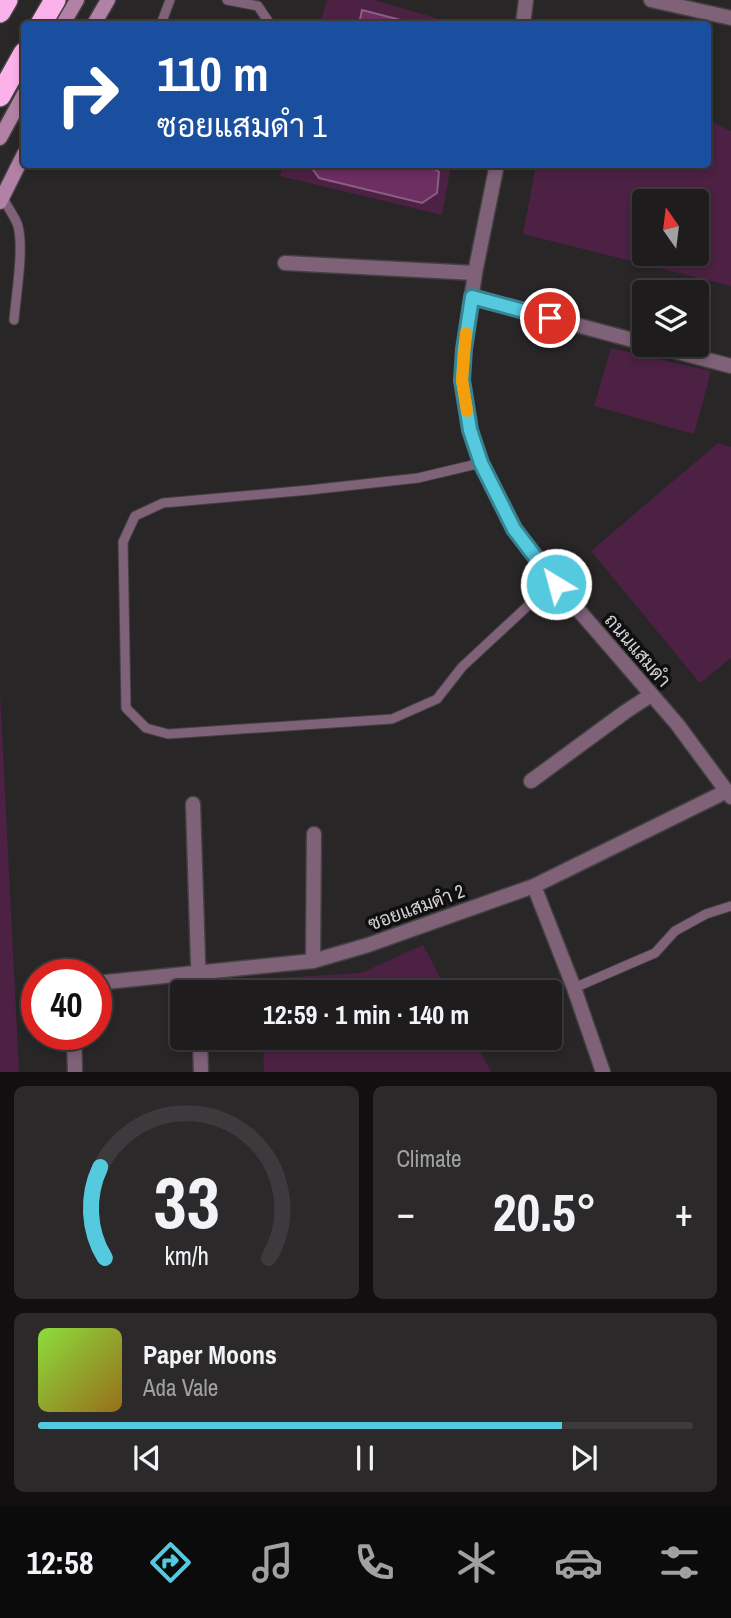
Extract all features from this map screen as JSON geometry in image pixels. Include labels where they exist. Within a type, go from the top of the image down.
[{"type":"highway","points":[[0,12],[7,0]]},
{"type":"highway","points":[[43,21],[55,0]]},
{"type":"highway","points":[[0,96],[21,58]]},
{"type":"main road","points":[[66,21],[77,0]]},
{"type":"main road","points":[[96,21],[108,0]]},
{"type":"main road","points":[[0,138],[21,100]]},
{"type":"main road","points":[[1,200],[21,160]]},
{"type":"street","points":[[523,21],[526,0]]},
{"type":"street","points":[[651,0],[731,19]]},
{"type":"street","name":"ถนนแสมดำ","points":[[496,168],[475,273],[462,380],[470,430],[481,463],[514,529],[556,584],[677,724],[729,794]]},
{"type":"street","points":[[285,263],[475,273]]},
{"type":"street","points":[[472,297],[632,340]]},
{"type":"street","points":[[697,357],[731,366]]},
{"type":"street","points":[[531,781],[651,695]]},
{"type":"street","name":"ซอยแสมดำ 2","points":[[112,981],[313,961],[368,945],[534,886],[729,794]]},
{"type":"street","points":[[193,804],[198,980]]},
{"type":"street","points":[[313,961],[314,834]]},
{"type":"street","points":[[534,886],[603,1072]]},
{"type":"street","points":[[74,1050],[75,1072]]},
{"type":"street","points":[[200,1050],[201,1072]]},
{"type":"lane","points":[[162,21],[170,0]]},
{"type":"lane","points":[[227,0],[258,6],[268,21]]},
{"type":"lane","points":[[1,200],[13,214],[19,228],[20,258],[14,320]]},
{"type":"lane","points":[[481,463],[418,478],[163,503],[135,516],[122,542],[126,708],[146,727],[168,734],[393,719],[437,699],[463,667],[556,584]]},
{"type":"lane","points":[[574,988],[655,953],[674,932],[706,914],[731,906]]},
{"type":"shaded area","points":[[327,0],[374,0],[446,21],[405,21],[363,10],[360,21],[321,21]]},
{"type":"shaded area","points":[[362,10],[404,21],[360,21]]},
{"type":"shaded area","points":[[711,122],[731,131],[731,286],[651,266],[709,266],[709,189],[632,189],[632,261],[523,234],[535,168],[711,168]]},
{"type":"shaded area","points":[[282,168],[311,168],[319,178],[439,172],[433,168],[450,168],[442,215],[280,176]]},
{"type":"shaded area","points":[[312,168],[433,168],[439,172],[437,193],[422,203],[319,178]]},
{"type":"shaded area","points":[[611,348],[632,353],[632,357],[650,357],[711,371],[694,434],[594,406]]},
{"type":"shaded area","points":[[718,443],[731,447],[731,658],[700,683],[591,551]]},
{"type":"shaded area","points":[[0,692],[19,1072],[0,1072]]},
{"type":"shaded area","points":[[423,945],[442,980],[260,979],[361,973]]},
{"type":"shaded area","points":[[263,1050],[479,1050],[491,1072],[264,1072]]},
{"type":"slow traffic","points":[[466,333],[462,380],[467,411]]},
{"type":"route","points":[[550,318],[472,297],[462,380],[470,430],[481,463],[514,529],[556,584]]}]
